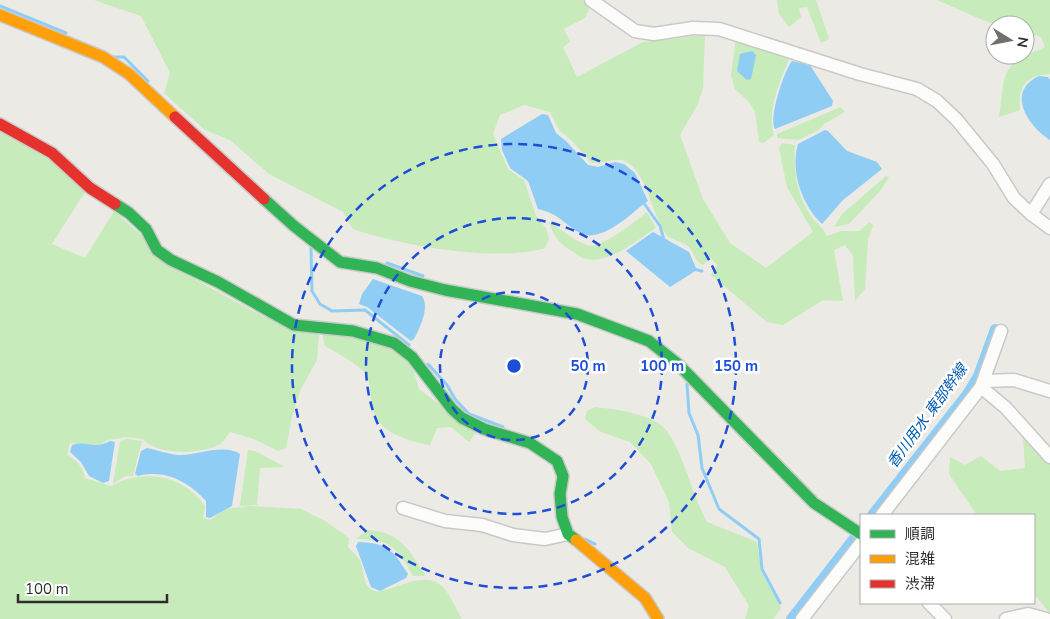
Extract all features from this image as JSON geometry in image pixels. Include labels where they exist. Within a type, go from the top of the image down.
[{"type":"street","points":[[591,0],[635,31],[654,34],[693,28],[719,29],[917,90],[937,101],[957,120],[993,164],[1014,198],[1050,228]]},
{"type":"street","points":[[0,15],[103,57],[129,74],[294,226],[340,262],[377,268],[410,281],[445,290],[570,312],[649,341],[664,351],[814,503],[860,535],[802,619]]},
{"type":"street","points":[[0,124],[18,136],[52,153],[90,188],[129,213],[146,229],[157,250],[171,260],[218,282],[294,325],[353,331],[402,348],[412,356],[452,409],[462,418],[484,429],[530,443],[558,461],[562,476],[560,494],[562,517],[568,534],[645,598],[658,619]]},
{"type":"street","points":[[1031,214],[1050,184]]},
{"type":"street","points":[[883,514],[983,384],[1001,331]]},
{"type":"street","points":[[983,384],[1014,380],[1050,391]]},
{"type":"street","points":[[983,384],[1050,457]]},
{"type":"street","points":[[404,508],[445,521],[482,525],[513,535],[545,539],[568,534]]},
{"type":"street","points":[[930,604],[944,619]]},
{"type":"street","points":[[1006,619],[1028,614],[1046,619]]},
{"type":"green space","points":[[94,0],[583,0],[589,9],[585,18],[564,29],[570,42],[563,47],[577,77],[643,42],[705,35],[703,88],[698,104],[680,135],[703,199],[730,243],[766,268],[813,232],[787,187],[779,148],[782,143],[795,145],[797,184],[803,202],[813,219],[827,236],[841,231],[859,231],[870,222],[873,226],[868,239],[865,289],[855,301],[853,256],[845,245],[834,250],[843,301],[823,300],[783,325],[767,322],[711,275],[717,265],[711,258],[703,265],[689,247],[666,234],[638,173],[632,166],[621,160],[592,163],[559,130],[550,112],[524,105],[500,115],[493,134],[508,169],[524,180],[536,216],[546,228],[549,239],[545,248],[501,254],[476,253],[396,241],[353,229],[343,212],[269,174],[230,140],[205,130],[164,93],[170,73],[141,16]]},
{"type":"green space","points":[[777,0],[816,0],[829,39],[821,43],[807,7],[799,8],[801,17],[789,27],[779,14]]},
{"type":"green space","points":[[937,0],[1050,0],[1050,74],[1035,77],[1025,83],[1020,94],[1020,110],[999,117],[1004,79],[1007,72],[1013,65],[1035,65],[1035,52],[1045,47],[1041,37],[1035,35],[1035,15],[985,15],[985,21]]},
{"type":"green space","points":[[736,38],[792,53],[776,93],[772,115],[774,135],[763,143],[759,142],[755,112],[750,103],[735,89],[731,75]]},
{"type":"green space","points":[[841,107],[845,112],[824,124],[819,130],[798,140],[777,138],[777,134]]},
{"type":"green space","points":[[0,132],[51,158],[85,192],[52,244],[85,258],[114,211],[185,274],[264,317],[319,334],[317,360],[301,389],[292,416],[286,448],[278,451],[254,439],[230,432],[220,444],[212,448],[180,452],[158,448],[143,439],[127,437],[108,440],[98,445],[70,443],[67,455],[79,464],[85,478],[111,486],[124,480],[149,476],[174,481],[186,487],[196,496],[205,506],[203,518],[210,520],[225,509],[250,506],[301,509],[325,521],[349,538],[348,547],[359,559],[366,583],[372,590],[385,590],[414,581],[434,581],[445,589],[462,619],[0,619]]},
{"type":"green space","points":[[886,176],[889,177],[880,191],[849,224],[834,227],[842,214]]},
{"type":"green space","points":[[647,212],[656,228],[614,255],[595,260],[582,258],[564,246],[555,236],[549,222],[576,240],[592,246],[608,240]]},
{"type":"green space","points":[[322,333],[341,334],[400,351],[414,372],[419,389],[476,432],[469,442],[451,427],[437,428],[430,445],[396,435],[388,430],[376,418],[367,376],[352,362],[325,346]]},
{"type":"green space","points":[[595,407],[644,416],[661,425],[667,431],[678,452],[707,522],[757,542],[761,571],[781,608],[773,619],[745,619],[749,606],[725,567],[688,548],[672,532],[669,502],[651,464],[630,442],[601,432],[585,419],[587,411]]},
{"type":"green space","points":[[1023,437],[1050,462],[1050,613],[1035,595],[1035,514],[976,514],[949,474],[950,457],[965,465],[981,456],[1000,471],[1025,468]]},
{"type":"green space","points":[[127,439],[142,441],[133,476],[125,476],[113,484],[120,441]]},
{"type":"green space","points":[[248,450],[255,451],[285,467],[260,468],[257,505],[240,506]]},
{"type":"green space","points":[[367,530],[388,534],[403,544],[426,576],[413,576],[397,552],[385,543],[368,539],[356,539]]},
{"type":"water","points":[[752,51],[756,55],[751,79],[747,80],[737,71],[740,54]]},
{"type":"water","points":[[792,61],[810,65],[833,101],[832,106],[775,129],[773,124],[775,106],[781,84]]},
{"type":"water","points":[[1039,76],[1048,77],[1050,80],[1050,140],[1028,118],[1022,100],[1023,91],[1029,83]]},
{"type":"water","points":[[542,114],[548,115],[556,133],[588,165],[598,167],[615,162],[624,164],[635,173],[648,201],[615,226],[596,235],[578,232],[556,216],[538,209],[528,181],[510,168],[502,150],[501,139]]},
{"type":"water","points":[[825,130],[847,151],[877,162],[882,169],[843,200],[822,224],[809,207],[799,187],[796,154],[798,144]]},
{"type":"water","points":[[653,232],[689,252],[697,270],[670,287],[626,251]]},
{"type":"water","points":[[373,279],[422,296],[425,312],[419,329],[411,341],[367,307],[359,304],[362,294]]},
{"type":"water","points":[[110,441],[115,442],[109,481],[103,483],[89,476],[81,462],[70,452],[72,445],[99,445]]},
{"type":"water","points":[[147,448],[178,455],[218,450],[233,451],[240,454],[232,506],[210,518],[206,517],[206,501],[183,482],[157,474],[138,476],[135,474],[141,451]]},
{"type":"water","points":[[358,542],[376,544],[389,549],[408,574],[406,578],[380,591],[371,587],[356,546]]},
{"type":"waterway","points":[[0,6],[66,33]]},
{"type":"waterway","points":[[114,57],[124,57],[148,81]]},
{"type":"waterway","points":[[643,202],[660,226],[664,240]]},
{"type":"waterway","points":[[311,248],[312,291],[320,304],[332,311],[365,310],[409,345]]},
{"type":"waterway","points":[[387,263],[423,276]]},
{"type":"waterway","points":[[693,269],[702,271]]},
{"type":"waterway","name":"香川用水 東部幹線","points":[[873,514],[967,394],[978,376],[995,329]]},
{"type":"waterway","points":[[428,364],[469,414],[503,427]]},
{"type":"waterway","points":[[687,384],[689,413],[698,435],[702,468],[719,509],[759,539],[762,569],[780,603]]},
{"type":"waterway","name":"香川用水 東部幹線","points":[[791,619],[860,530]]},
{"type":"waterway","points":[[585,539],[595,544]]},
{"type":"traffic: fast","points":[[264,199],[294,226],[340,262],[377,268],[410,281],[445,290],[577,314],[649,341],[678,364],[814,503],[860,533]]},
{"type":"traffic: fast","points":[[115,204],[129,213],[146,229],[157,250],[171,260],[218,282],[294,325],[353,331],[394,343],[412,357],[452,409],[462,418],[484,429],[530,443],[557,461],[563,476],[560,494],[562,517],[568,534],[576,540]]},
{"type":"traffic: slow","points":[[0,15],[103,57],[129,74],[175,117]]},
{"type":"traffic: slow","points":[[576,540],[645,598],[658,619]]},
{"type":"traffic: jam","points":[[175,117],[264,199]]},
{"type":"traffic: jam","points":[[0,124],[52,153],[90,188],[115,204]]}]
